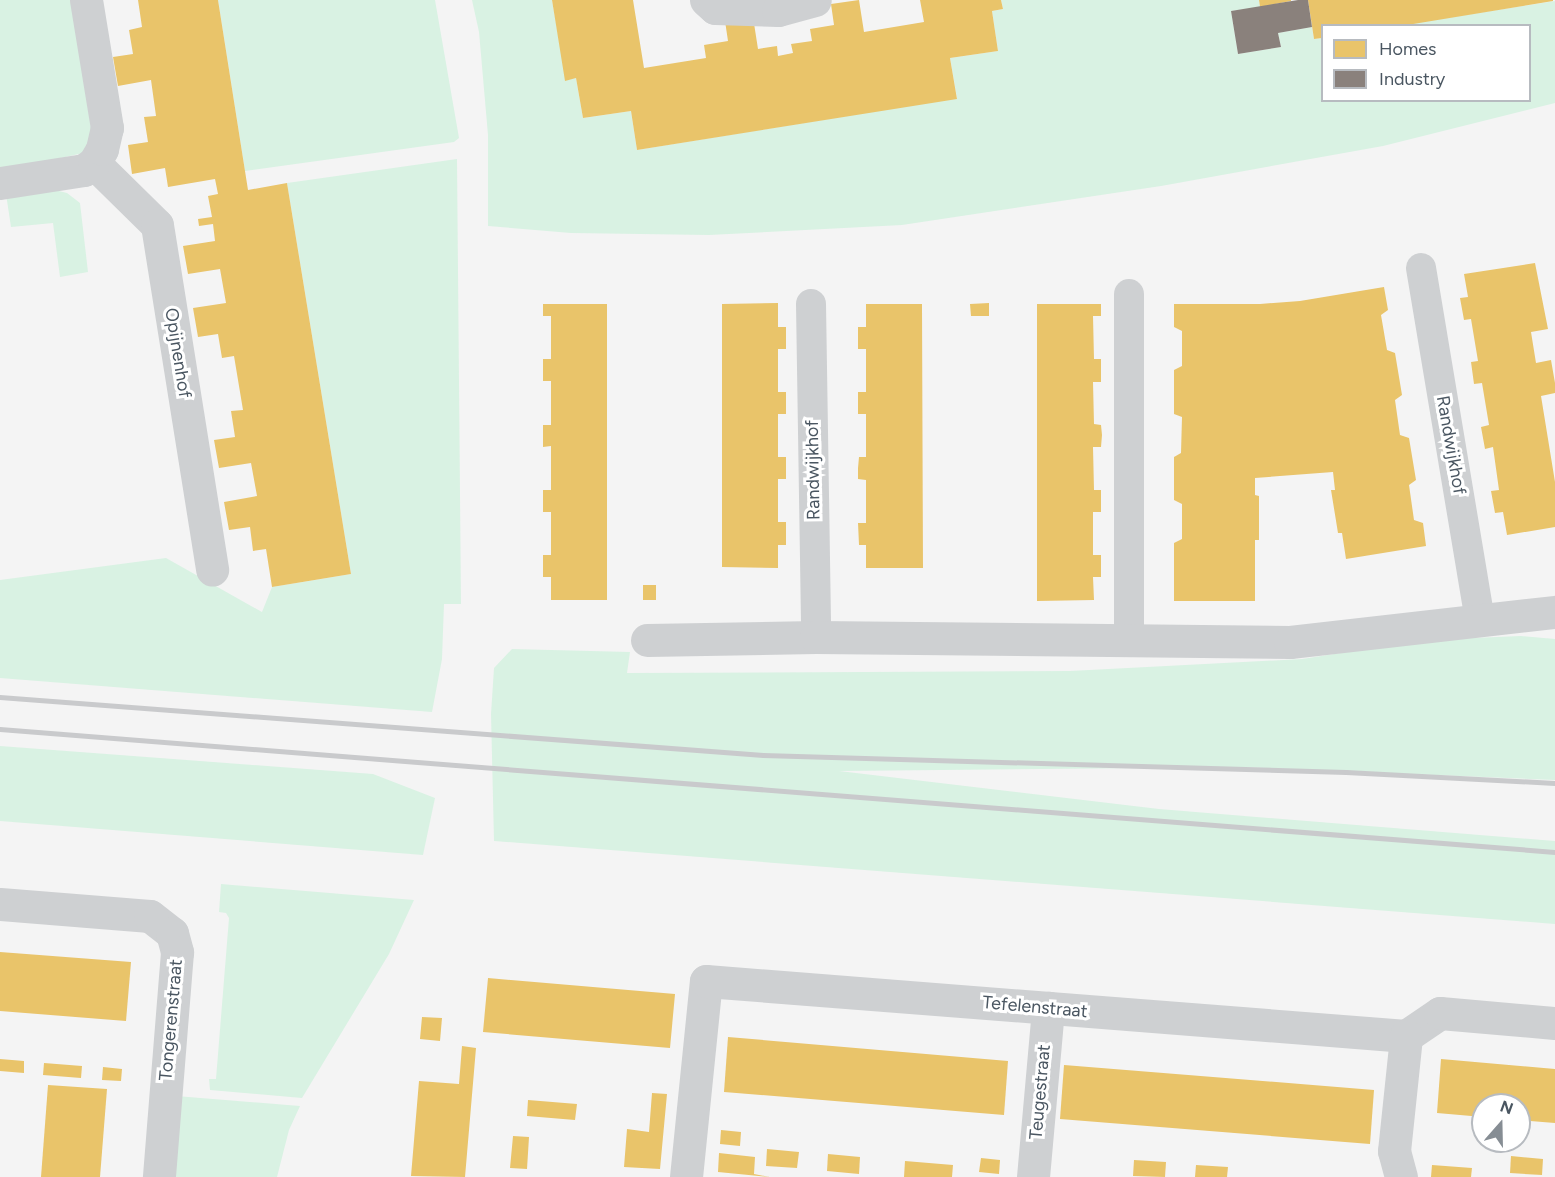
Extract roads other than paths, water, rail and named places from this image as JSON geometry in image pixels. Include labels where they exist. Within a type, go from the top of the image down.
[{"type":"street","points":[[0,183],[84,170],[94,163],[102,149],[107,128],[86,0]]},
{"type":"street","points":[[706,0],[715,8],[778,10],[814,0]]},
{"type":"street","name":"Opijnenhof","points":[[94,163],[158,225],[212,570]]},
{"type":"street","name":"Randwijkhof","points":[[1421,268],[1480,622]]},
{"type":"street","points":[[1129,294],[1129,640]]},
{"type":"street","name":"Randwijkhof","points":[[810,304],[816,637]]},
{"type":"street","points":[[647,640],[816,637],[1290,642],[1555,612]]},
{"type":"street","name":"Tongerenstraat","points":[[0,904],[150,916],[172,933],[177,952],[159,1177]]},
{"type":"street","name":"Tefelenstraat","points":[[686,1177],[706,981],[1406,1036]]},
{"type":"street","name":"Teugestraat","points":[[1033,1177],[1048,1008]]},
{"type":"street","points":[[1401,1177],[1394,1151],[1406,1036],[1440,1013],[1555,1023]]},
{"type":"railway","points":[[0,697],[763,755],[1346,772],[1555,783]]},
{"type":"railway","points":[[0,729],[1555,852]]}]
